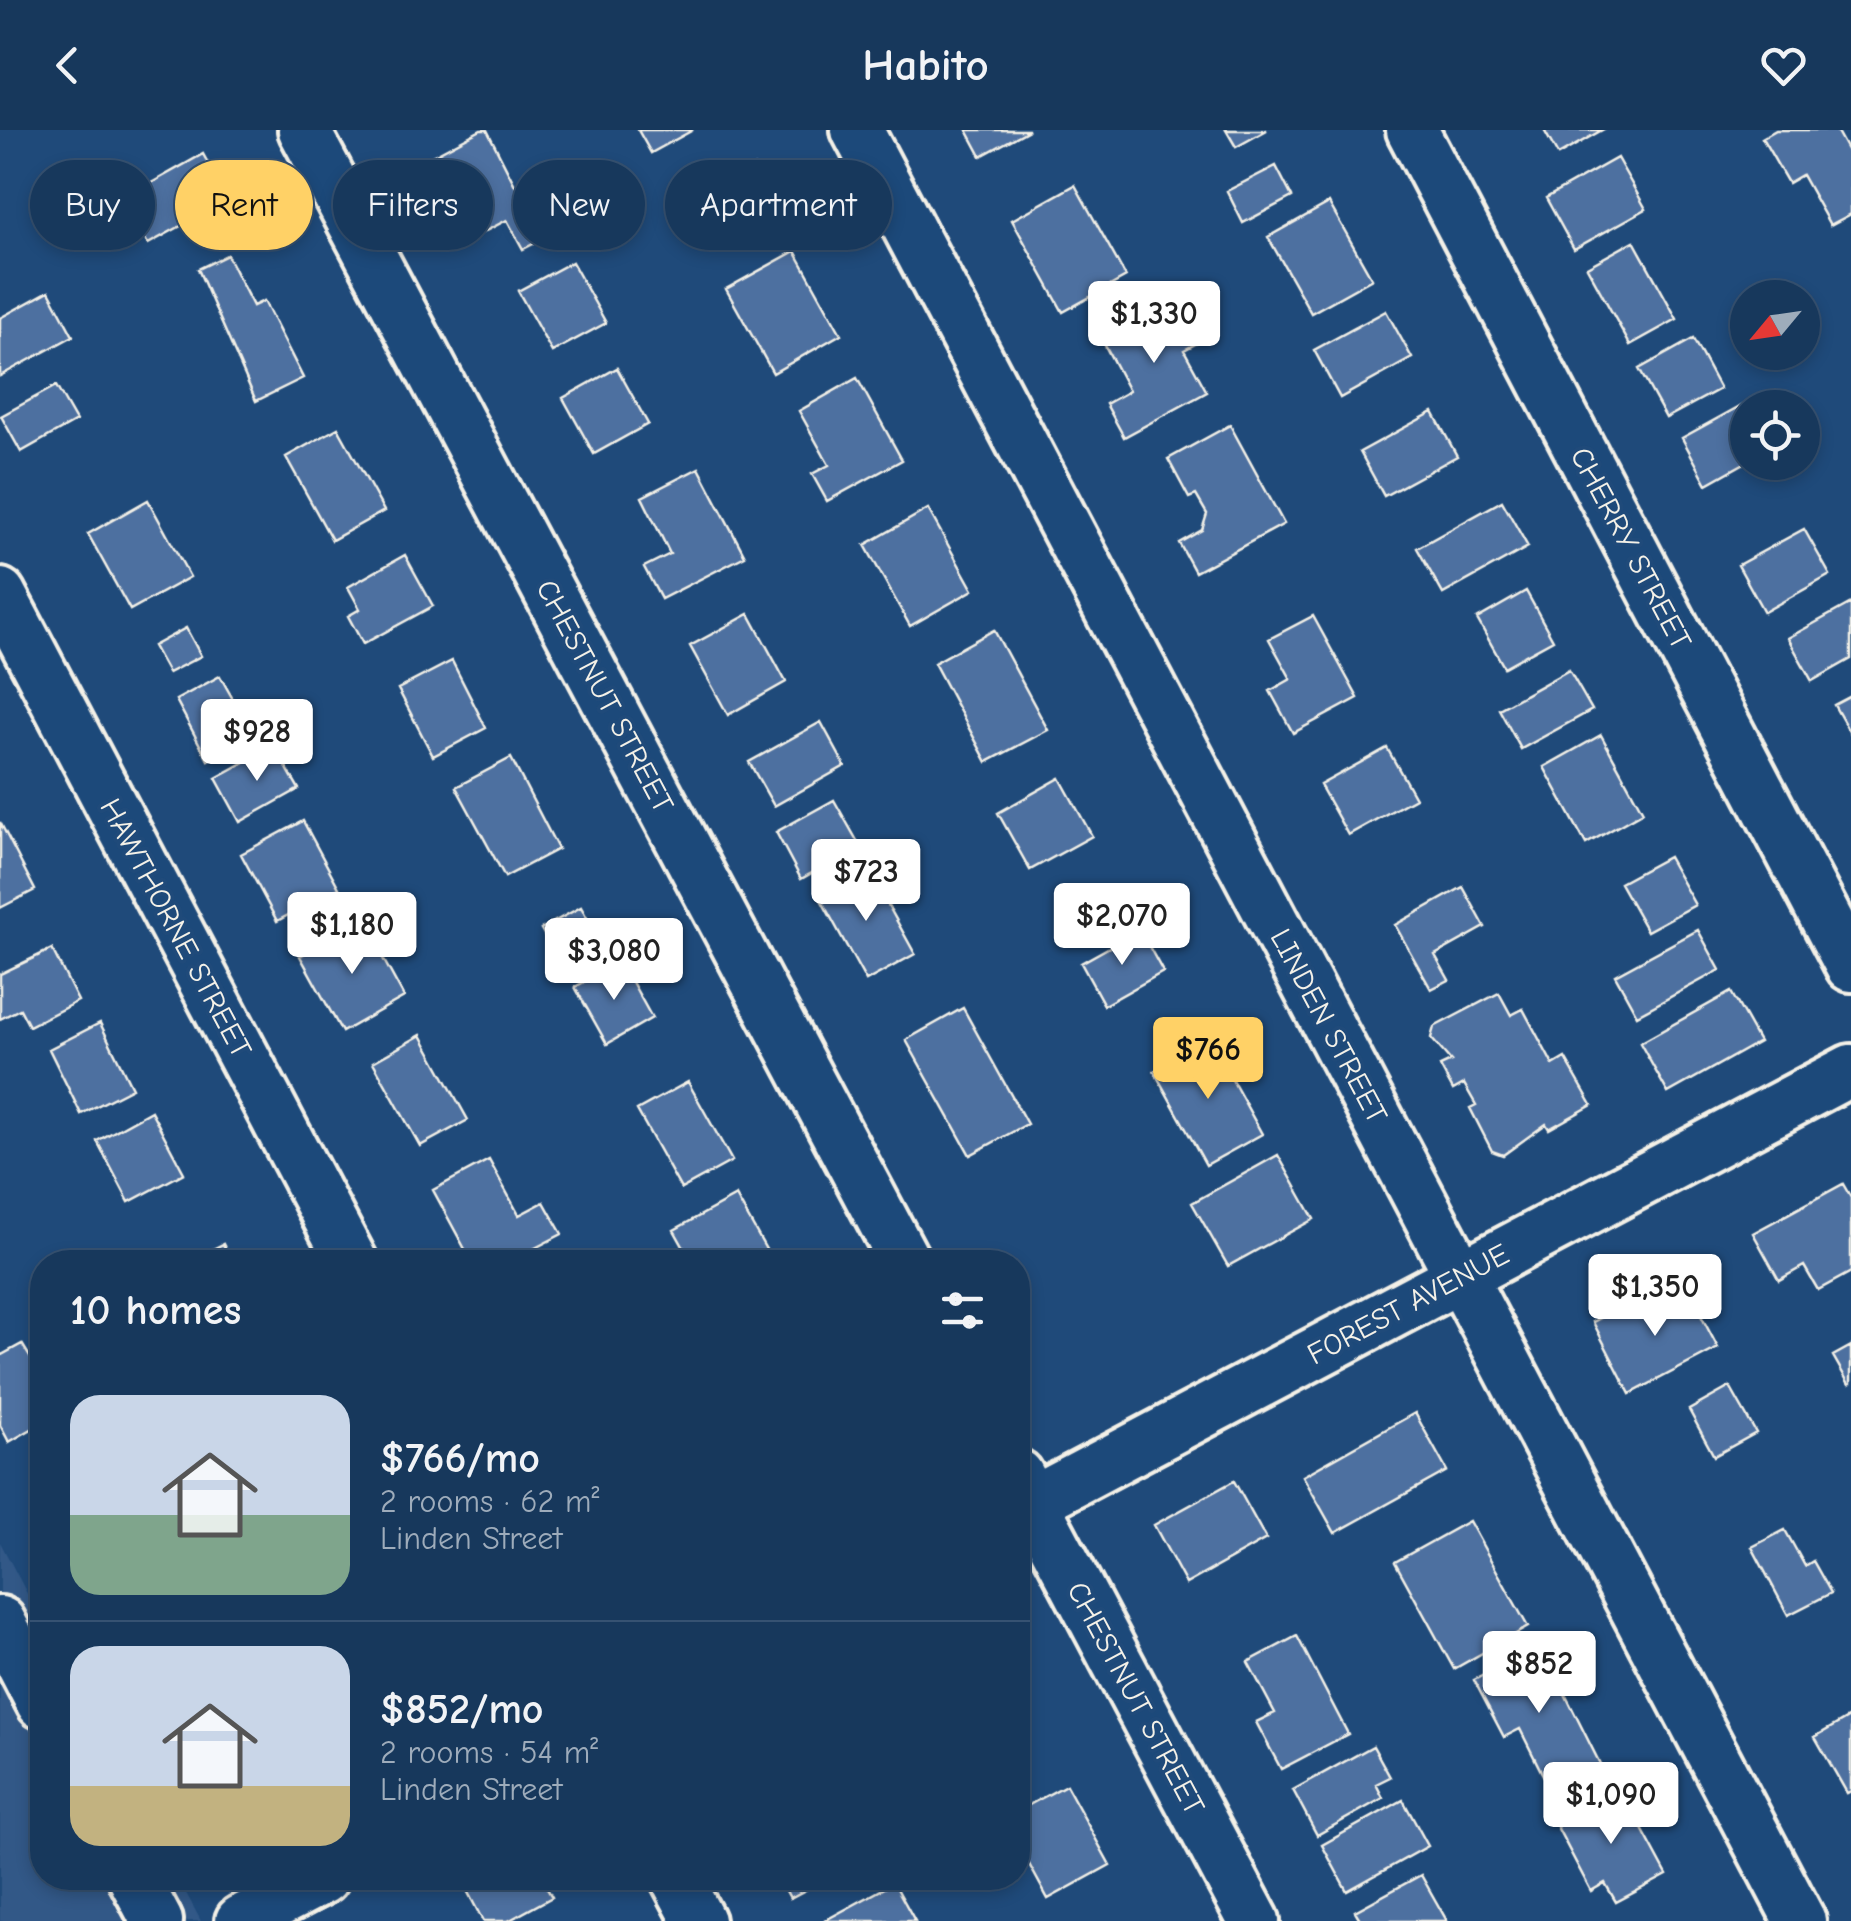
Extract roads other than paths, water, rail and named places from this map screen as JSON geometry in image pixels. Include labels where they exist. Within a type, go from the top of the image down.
[{"type":"street","name":"CHESTNUT STREET","points":[[304,130],[899,1250]]},
{"type":"street","name":"LINDEN STREET","points":[[857,130],[1800,1921]]},
{"type":"street","name":"CHERRY STREET","points":[[1412,130],[1851,966]]},
{"type":"street","name":"HAWTHORNE STREET","points":[[0,594],[346,1250]]},
{"type":"street","name":"FOREST AVENUE","points":[[1030,1492],[1461,1276],[1851,1070]]},
{"type":"street","name":"CHESTNUT STREET","points":[[1030,1511],[1254,1921]]},
{"type":"street","points":[[0,1622],[30,1681]]},
{"type":"street","points":[[140,1890],[156,1921]]},
{"type":"street","points":[[241,1921],[300,1890]]},
{"type":"street","points":[[682,1890],[699,1921]]}]
